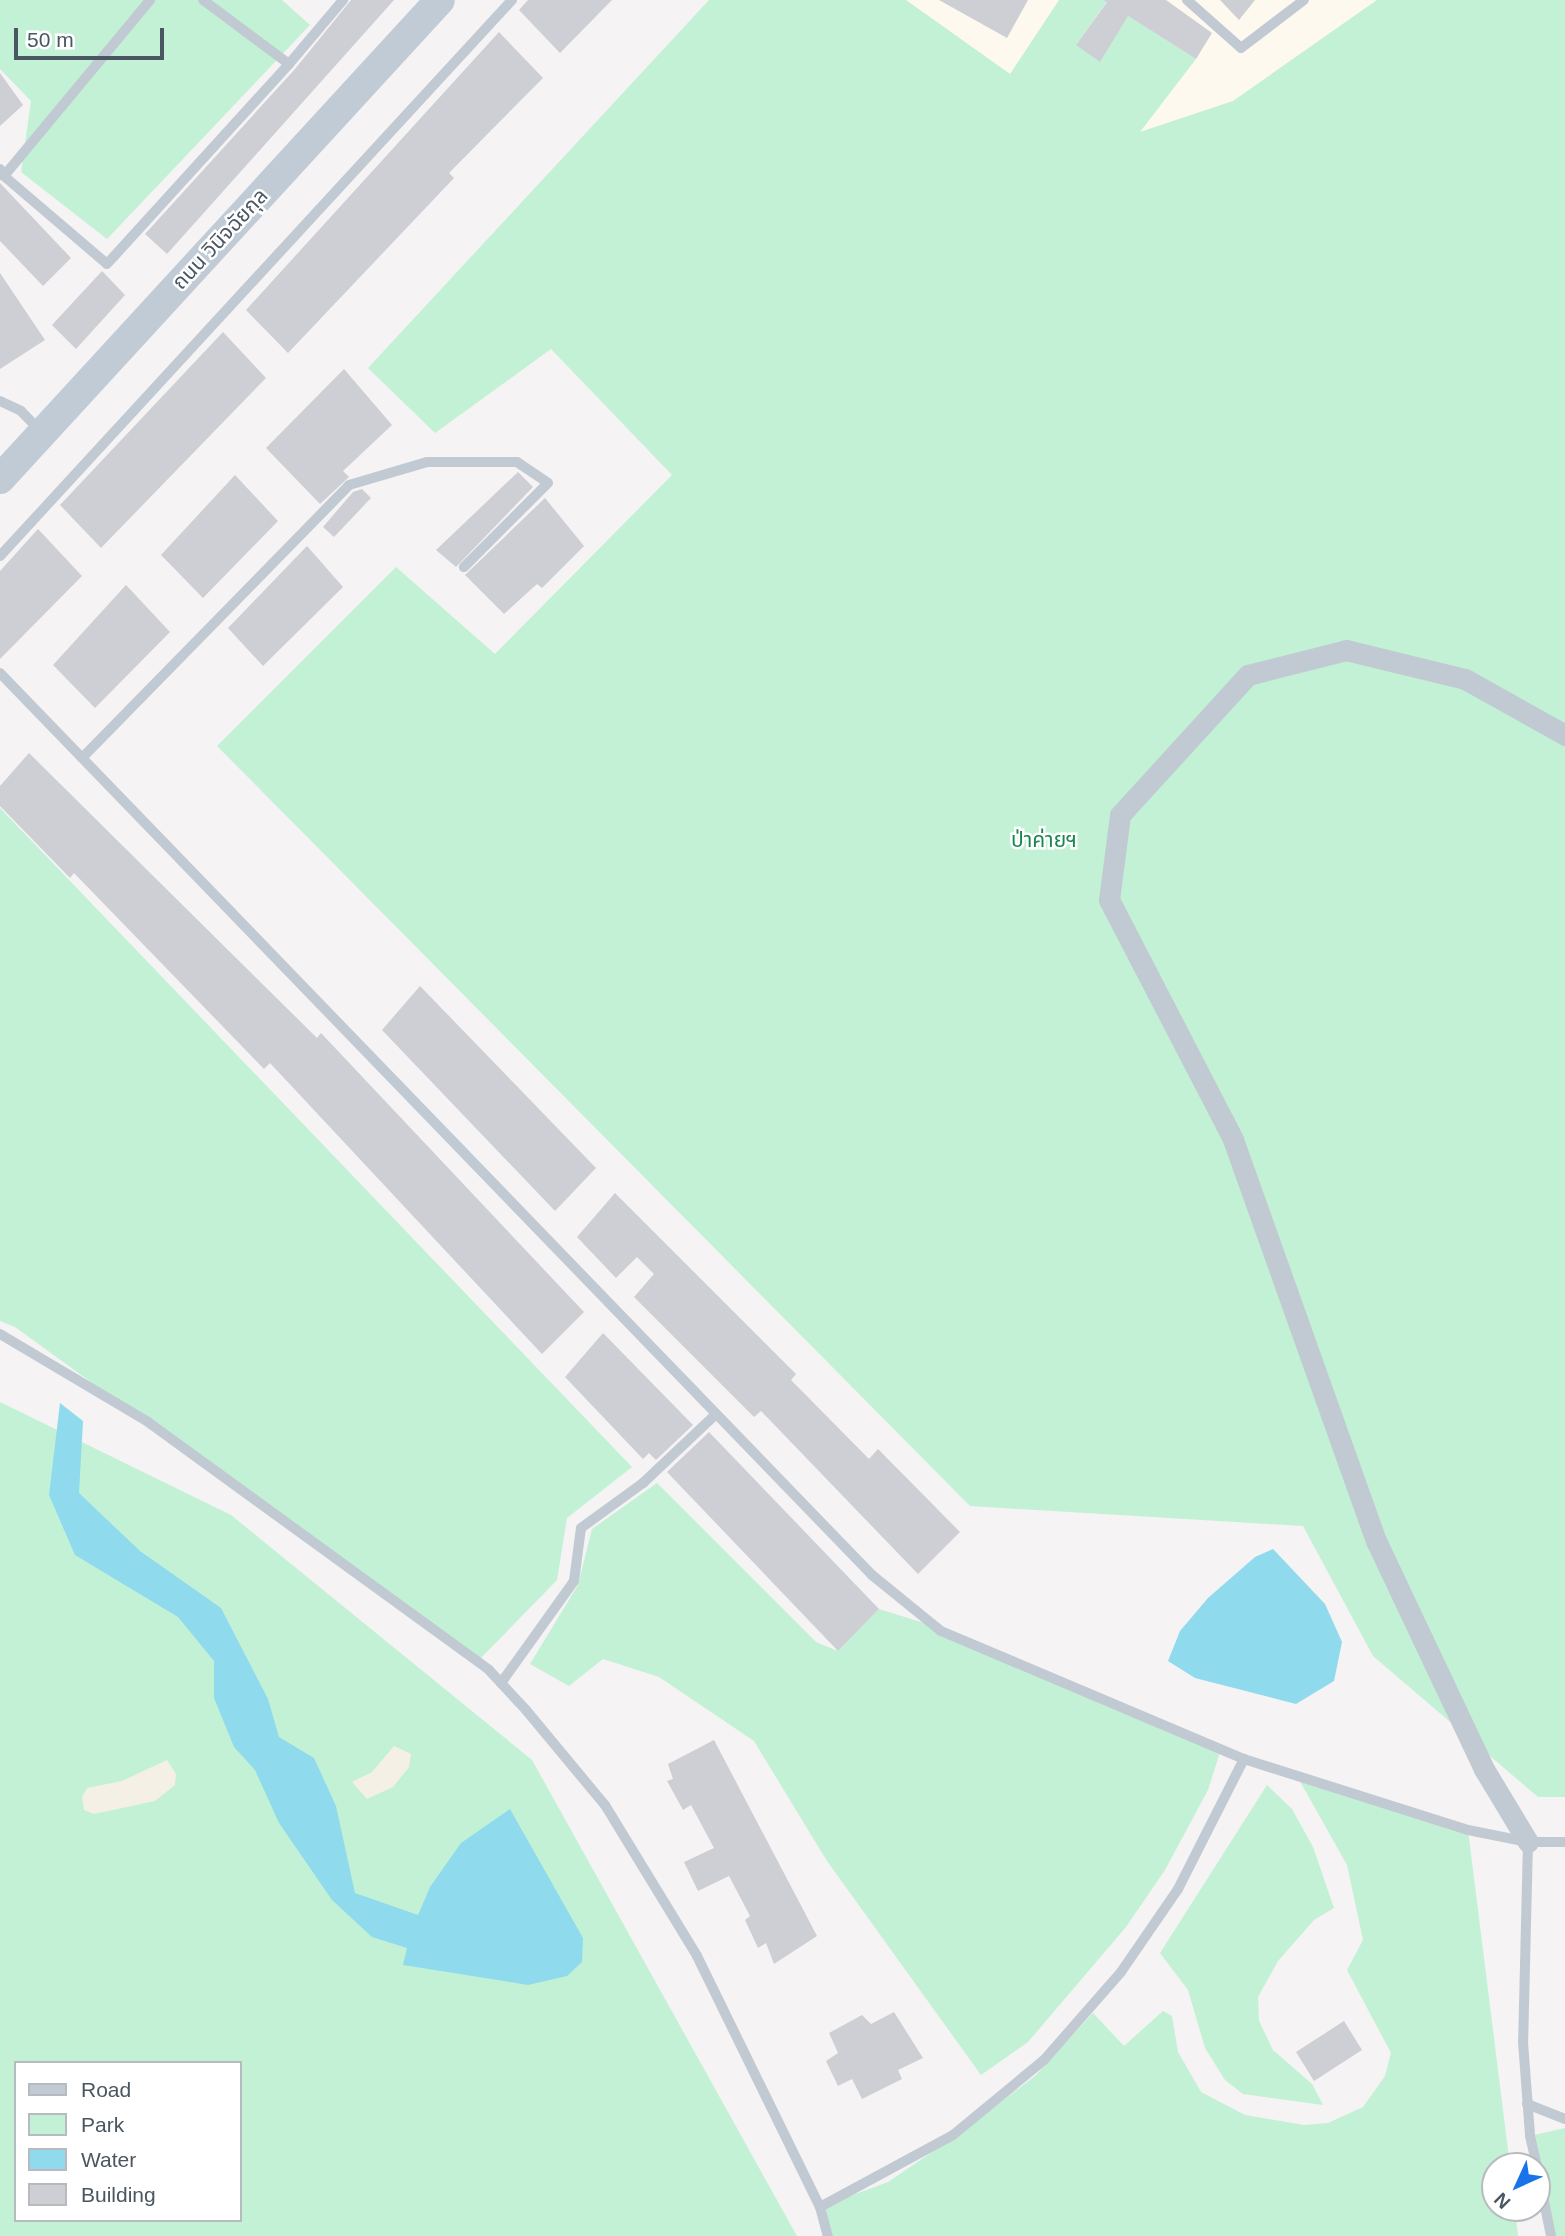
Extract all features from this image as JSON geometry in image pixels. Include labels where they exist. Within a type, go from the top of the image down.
[{"type":"street","name":"ถนน วินิจฉัยกุล","points":[[0,479],[440,0]]},
{"type":"street","points":[[1528,1842],[1484,1769],[1376,1541],[1233,1139],[1109,900],[1120,815],[1248,675],[1346,650],[1465,679],[1565,736]]},
{"type":"lane","points":[[150,0],[2,173],[107,264],[289,64],[343,0]]},
{"type":"lane","points":[[203,0],[289,64]]},
{"type":"lane","points":[[0,556],[512,0]]},
{"type":"lane","points":[[1187,0],[1241,48],[1304,0]]},
{"type":"lane","points":[[0,401],[20,411],[42,433]]},
{"type":"lane","points":[[82,758],[349,485],[427,462],[517,462],[548,483],[464,567]]},
{"type":"lane","points":[[0,673],[873,1576],[941,1632],[1244,1759],[1468,1830],[1528,1842],[1565,1842]]},
{"type":"lane","points":[[0,1334],[148,1422],[501,1683],[605,1805],[690,1945],[820,2207],[828,2236]]},
{"type":"lane","points":[[501,1683],[574,1581],[581,1528],[643,1483],[716,1414]]},
{"type":"lane","points":[[820,2207],[953,2136],[1044,2060],[1121,1972],[1178,1889],[1244,1759]]},
{"type":"lane","points":[[1528,1842],[1522,2042],[1527,2104],[1535,2152]]},
{"type":"lane","points":[[1527,2104],[1565,2119]]},
{"type":"shaded area","points":[[906,0],[1377,0],[1233,101],[1107,143]]},
{"type":"green space","points":[[0,0],[282,0],[310,25],[107,239],[21,172],[31,101],[0,69]]},
{"type":"green space","name":"ป่าค่ายฯ","points":[[709,0],[906,0],[1010,74],[1059,0],[1108,0],[1076,45],[1128,16],[1196,59],[1140,132],[1233,101],[1377,0],[1565,0],[1565,1797],[1538,1797],[1373,1656],[1303,1526],[970,1506],[217,746],[396,567],[495,654],[672,475],[551,349],[435,433],[368,368]]},
{"type":"green space","points":[[0,808],[632,1467],[567,1518],[557,1580],[477,1662],[15,1327],[0,1321]]},
{"type":"green space","points":[[0,1402],[231,1515],[532,1760],[797,2236],[0,2236]]},
{"type":"green space","points":[[657,1483],[816,1642],[838,1651],[879,1609],[934,1626],[1221,1749],[1208,1790],[1165,1870],[1126,1927],[1028,2042],[981,2075],[827,1861],[754,1741],[659,1677],[603,1659],[569,1686],[530,1664],[578,1585],[592,1529]]},
{"type":"green space","points":[[1297,1776],[1468,1830],[1508,2152],[1481,2152],[1481,2222],[1516,2222],[1518,2236],[828,2236],[820,2207],[888,2182],[966,2129],[1035,2076],[1093,2013],[1124,2046],[1163,2011],[1172,2016],[1178,2052],[1201,2092],[1245,2115],[1304,2125],[1328,2123],[1363,2107],[1385,2076],[1391,2053],[1347,1970],[1363,1940],[1347,1865]]},
{"type":"green space","points":[[1267,1785],[1292,1809],[1313,1847],[1334,1908],[1314,1920],[1278,1961],[1258,1997],[1259,2021],[1273,2050],[1312,2084],[1323,2105],[1243,2094],[1225,2080],[1205,2048],[1188,1990],[1160,1953]]},
{"type":"green space","points":[[1565,2128],[1565,2236],[1551,2236],[1548,2222],[1551,2222],[1551,2152],[1533,2152],[1530,2136]]},
{"type":"sand","points":[[394,1746],[411,1754],[409,1767],[393,1787],[367,1799],[352,1782],[372,1772]]},
{"type":"sand","points":[[167,1760],[176,1774],[175,1785],[155,1801],[94,1814],[84,1810],[82,1797],[87,1788],[122,1781]]},
{"type":"water","points":[[60,1403],[83,1421],[79,1493],[140,1551],[221,1608],[268,1699],[279,1737],[314,1758],[336,1806],[355,1893],[418,1915],[430,1887],[461,1843],[510,1809],[583,1938],[582,1962],[567,1976],[528,1985],[403,1965],[407,1948],[372,1937],[332,1900],[279,1823],[255,1770],[234,1747],[214,1698],[214,1661],[178,1617],[75,1555],[49,1495]]},
{"type":"water","points":[[1273,1549],[1325,1604],[1342,1642],[1334,1681],[1296,1704],[1195,1678],[1168,1661],[1180,1631],[1208,1598],[1255,1557]]},
{"type":"building","points":[[351,0],[394,0],[167,254],[145,234],[295,69]]},
{"type":"building","points":[[528,0],[612,0],[560,53],[519,10]]},
{"type":"building","points":[[939,0],[1028,0],[1007,38]]},
{"type":"building","points":[[1103,0],[1166,0],[1212,33],[1196,59],[1128,16],[1100,62],[1076,45],[1107,2]]},
{"type":"building","points":[[1220,0],[1255,0],[1239,20]]},
{"type":"building","points":[[499,32],[543,78],[449,173],[454,178],[288,353],[246,310]]},
{"type":"building","points":[[0,73],[23,105],[0,126]]},
{"type":"building","points":[[0,183],[71,258],[43,286],[0,241]]},
{"type":"building","points":[[102,271],[125,295],[76,349],[52,325]]},
{"type":"building","points":[[0,273],[45,340],[0,369]]},
{"type":"building","points":[[223,332],[266,378],[101,548],[60,505]]},
{"type":"building","points":[[344,369],[392,425],[343,471],[349,477],[320,504],[266,448]]},
{"type":"building","points":[[518,472],[533,487],[456,567],[436,550]]},
{"type":"building","points":[[235,475],[278,521],[203,598],[161,555]]},
{"type":"building","points":[[362,489],[371,498],[334,537],[323,527],[353,492]]},
{"type":"building","points":[[545,498],[584,546],[542,588],[537,584],[504,614],[465,575]]},
{"type":"building","points":[[38,529],[82,576],[0,659],[0,571]]},
{"type":"building","points":[[307,546],[343,587],[263,666],[228,628]]},
{"type":"building","points":[[126,585],[170,632],[95,708],[53,665]]},
{"type":"building","points":[[29,753],[317,1038],[321,1033],[584,1312],[542,1354],[270,1063],[264,1069],[74,873],[70,878],[0,806],[0,786]]},
{"type":"building","points":[[420,986],[596,1168],[555,1211],[382,1030]]},
{"type":"building","points":[[615,1193],[796,1374],[791,1380],[869,1459],[878,1449],[960,1532],[918,1574],[761,1411],[754,1417],[634,1297],[654,1274],[637,1257],[616,1278],[577,1237]]},
{"type":"building","points":[[603,1333],[693,1425],[656,1460],[649,1453],[643,1459],[565,1377]]},
{"type":"building","points":[[709,1432],[879,1609],[838,1651],[667,1472]]},
{"type":"building","points":[[714,1740],[817,1936],[774,1964],[766,1943],[758,1948],[745,1920],[750,1916],[729,1876],[698,1891],[684,1862],[714,1848],[691,1805],[683,1810],[667,1781],[673,1779],[668,1764]]},
{"type":"building","points":[[894,2012],[923,2058],[898,2070],[902,2079],[862,2099],[852,2079],[838,2086],[826,2061],[838,2053],[829,2033],[862,2015],[871,2024]]},
{"type":"building","points":[[1344,2021],[1362,2050],[1314,2081],[1296,2052]]}]
